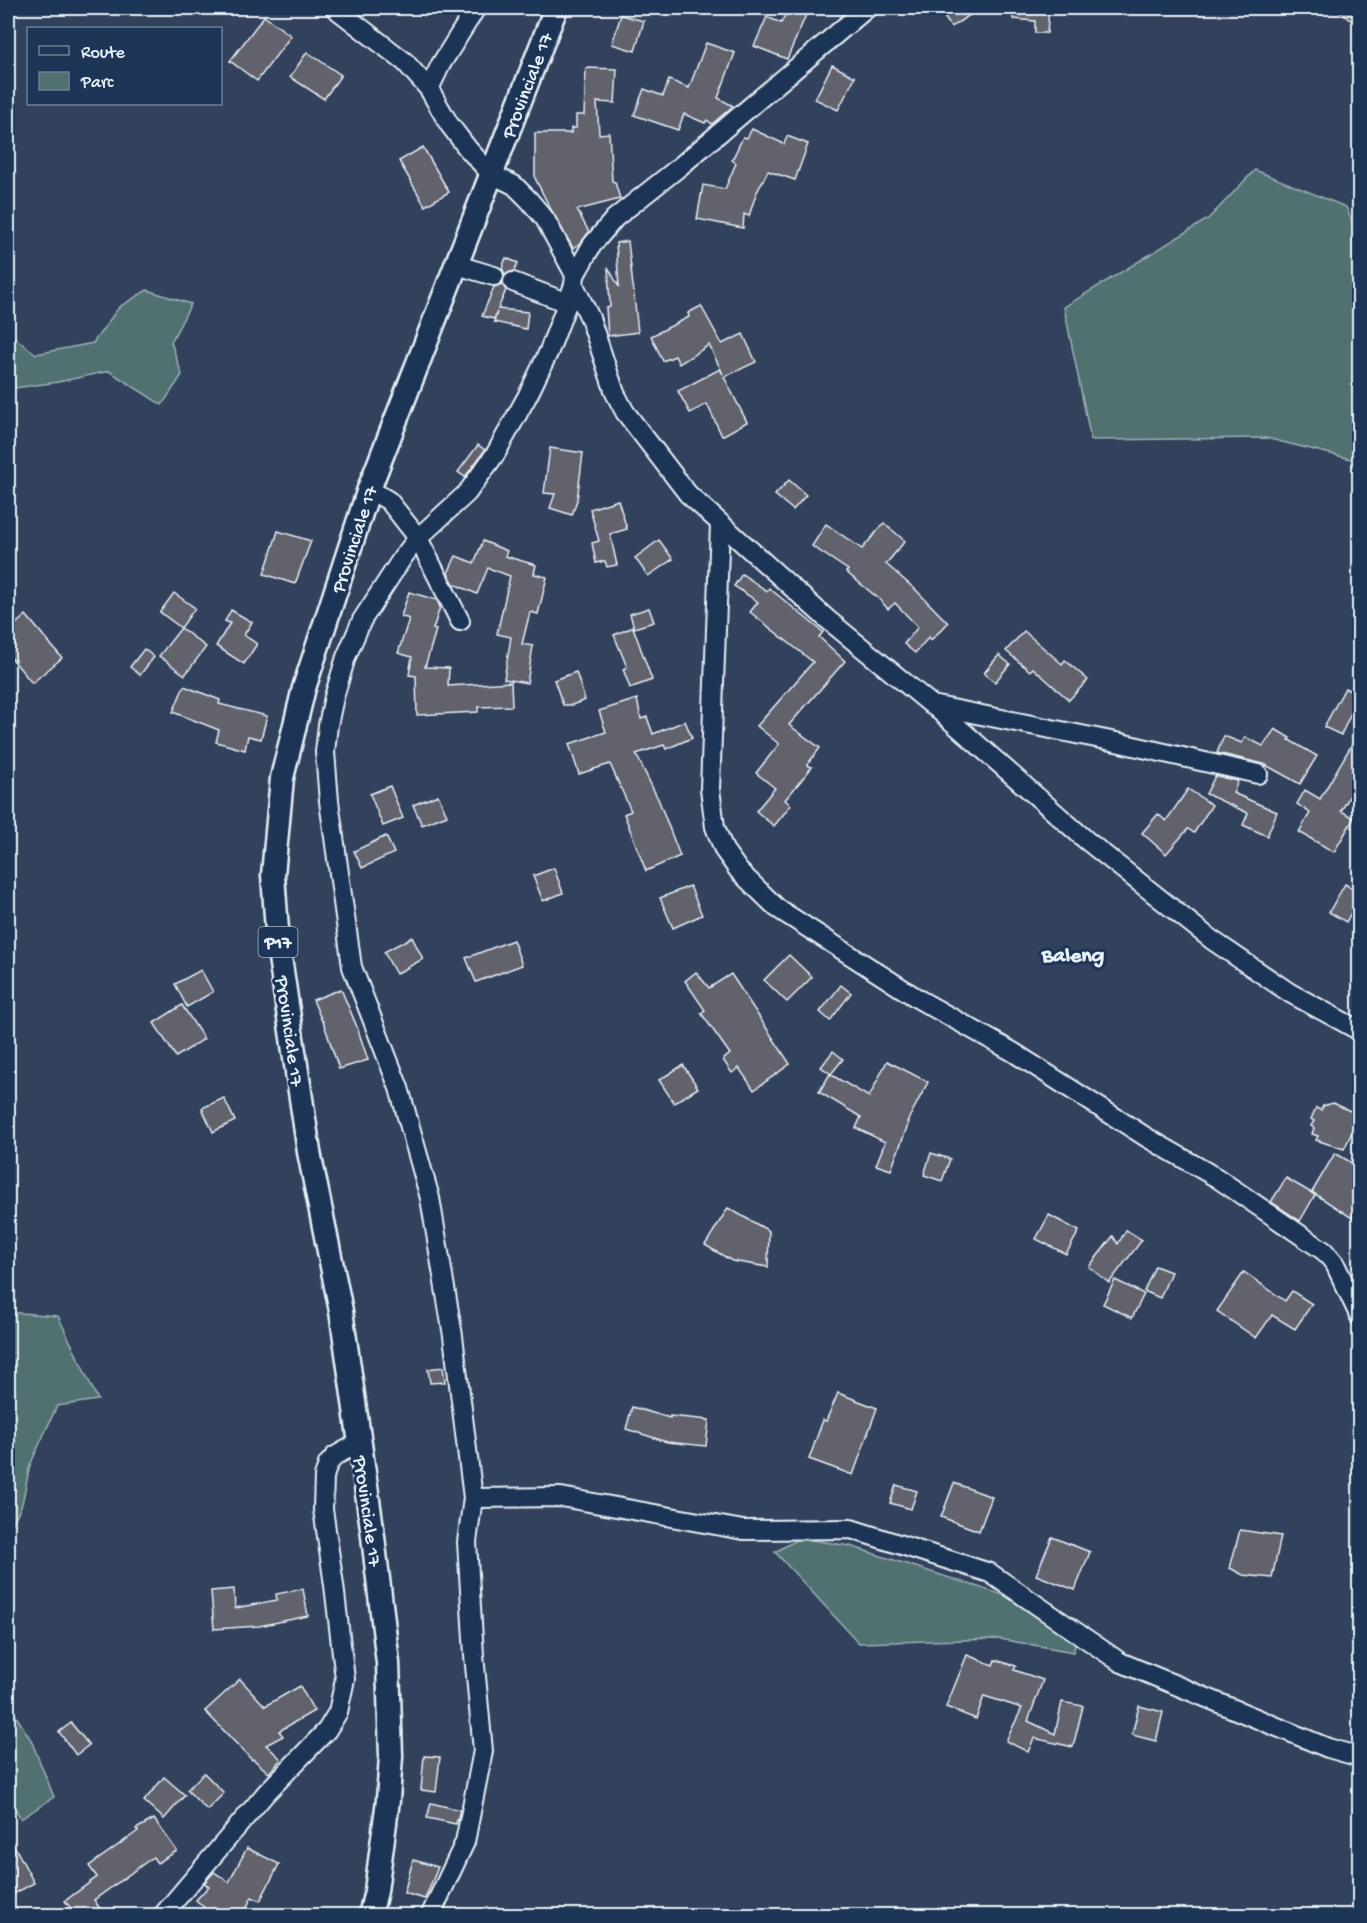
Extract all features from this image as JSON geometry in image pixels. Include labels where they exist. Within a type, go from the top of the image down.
[{"type":"main road","name":"Provinciale 17","points":[[370,1916],[376,1891],[388,1800],[391,1733],[388,1664],[341,1311],[309,1152],[287,1013],[273,875],[284,765],[304,688],[369,489],[556,8]]},
{"type":"street","points":[[335,8],[405,62],[429,89],[449,124],[468,149],[491,174],[513,186],[530,200],[545,219],[575,280],[615,393],[625,412],[688,494],[827,619],[932,705],[1086,840],[1212,940],[1290,993],[1359,1031]]},
{"type":"street","points":[[429,89],[441,64],[476,8]]},
{"type":"street","points":[[430,1916],[465,1842],[483,1751],[467,1542],[473,1498],[453,1336],[430,1198],[399,1088],[352,967],[329,801],[325,752],[334,697],[346,657],[362,620],[403,557],[418,538],[467,493],[496,453],[549,351],[575,280],[592,245],[615,218],[678,168],[867,8]]},
{"type":"street","points":[[456,265],[494,276]]},
{"type":"street","points":[[513,282],[568,303]]},
{"type":"street","points":[[369,489],[389,501],[418,538],[460,621]]},
{"type":"street","points":[[720,524],[710,789],[715,827],[724,850],[740,871],[777,908],[920,1000],[1013,1052],[1146,1137],[1217,1178],[1324,1251],[1335,1263],[1359,1317]]},
{"type":"street","points":[[932,705],[1116,742],[1258,774]]},
{"type":"street","points":[[162,1916],[266,1793],[327,1730],[338,1712],[345,1679],[323,1509],[324,1477],[328,1464],[334,1456],[360,1442]]},
{"type":"street","points":[[473,1498],[561,1497],[743,1530],[851,1530],[990,1574],[1120,1662],[1328,1748],[1359,1757]]},
{"type":"green space","points":[[1255,170],[1346,207],[1359,237],[1359,461],[1266,438],[1091,440],[1064,307],[1208,219]]},
{"type":"green space","points":[[147,290],[191,304],[171,342],[182,375],[162,405],[109,371],[58,382],[8,389],[8,333],[36,354],[93,343],[119,307]]},
{"type":"green space","points":[[8,1312],[58,1316],[98,1400],[57,1406],[30,1465],[22,1504],[8,1533]]},
{"type":"green space","points":[[800,1538],[850,1546],[1031,1604],[1076,1633],[1074,1652],[999,1639],[859,1643],[775,1552]]},
{"type":"green space","points":[[8,1703],[31,1740],[54,1797],[21,1819],[8,1795]]},
{"type":"building","points":[[789,8],[809,8],[787,59],[754,46],[767,17],[781,23]]},
{"type":"building","points":[[938,8],[981,8],[951,27]]},
{"type":"building","points":[[1014,8],[1049,8],[1047,33],[1035,33],[1035,21],[1013,19]]},
{"type":"building","points":[[1334,8],[1359,8],[1359,26]]},
{"type":"building","points":[[621,15],[644,21],[635,51],[612,44]]},
{"type":"building","points":[[264,16],[291,36],[257,81],[230,61]]},
{"type":"building","points":[[706,43],[735,53],[718,98],[733,106],[712,124],[707,120],[705,123],[684,114],[678,130],[634,115],[644,89],[663,96],[669,80],[689,88]]},
{"type":"building","points":[[307,52],[341,75],[324,99],[290,77]]},
{"type":"building","points":[[832,65],[855,77],[838,110],[815,99]]},
{"type":"building","points":[[586,68],[617,69],[615,103],[597,102],[599,134],[609,133],[612,181],[615,182],[620,199],[577,210],[589,232],[580,244],[573,248],[535,178],[535,133],[571,133],[571,128],[576,128],[576,115],[584,115]]},
{"type":"building","points":[[752,129],[784,144],[787,136],[808,144],[795,180],[768,171],[756,194],[749,216],[744,214],[743,228],[697,219],[703,185],[725,189],[736,163],[732,160],[743,137],[747,138]]},
{"type":"building","points":[[423,147],[449,192],[425,206],[399,161]]},
{"type":"building","points":[[628,241],[638,332],[608,336],[606,308],[610,307],[608,267],[619,287],[616,243]]},
{"type":"building","points":[[506,258],[518,263],[514,271],[505,274],[502,268]]},
{"type":"building","points":[[502,284],[506,290],[498,309],[528,312],[526,329],[494,322],[497,312],[494,319],[482,316],[494,287]]},
{"type":"building","points":[[701,306],[722,344],[743,334],[756,362],[724,377],[747,422],[722,436],[707,404],[690,413],[678,391],[720,369],[723,374],[709,345],[679,364],[675,356],[663,361],[651,336],[689,317],[688,313]]},
{"type":"building","points":[[478,445],[485,450],[465,477],[458,472]]},
{"type":"building","points":[[550,448],[583,453],[577,500],[572,515],[550,508],[555,494],[544,493]]},
{"type":"building","points":[[789,480],[806,495],[793,510],[775,495]]},
{"type":"building","points":[[618,500],[627,529],[610,534],[617,565],[607,567],[605,561],[596,563],[592,543],[599,541],[590,509]]},
{"type":"building","points":[[884,523],[905,541],[886,564],[916,590],[948,623],[931,640],[929,637],[915,653],[904,644],[918,627],[895,603],[888,609],[846,572],[848,570],[812,546],[826,524],[862,549]]},
{"type":"building","points":[[278,531],[311,541],[295,584],[264,574]]},
{"type":"building","points":[[659,540],[673,559],[648,576],[635,558]]},
{"type":"building","points":[[483,541],[507,551],[505,556],[536,565],[534,574],[547,577],[538,614],[530,612],[522,644],[533,646],[527,683],[504,679],[511,637],[497,634],[510,576],[488,568],[477,594],[454,584],[448,573],[456,556],[474,563]]},
{"type":"building","points":[[742,574],[767,591],[769,588],[823,632],[819,637],[845,661],[789,725],[820,748],[807,765],[812,767],[785,800],[791,805],[774,826],[756,811],[775,788],[756,773],[779,744],[757,726],[813,662],[750,612],[758,602],[734,586]]},
{"type":"building","points":[[409,592],[437,600],[440,607],[425,667],[449,668],[448,686],[511,682],[512,706],[478,707],[478,712],[417,715],[416,676],[409,675],[412,657],[398,653],[409,619],[401,616]]},
{"type":"building","points":[[174,593],[195,608],[181,628],[160,612]]},
{"type":"building","points":[[649,608],[654,622],[634,628],[630,614]]},
{"type":"building","points":[[231,610],[252,622],[244,635],[257,644],[244,664],[216,646],[230,623],[225,621]]},
{"type":"building","points":[[26,615],[62,658],[32,683],[8,654],[8,631]]},
{"type":"building","points":[[633,627],[652,680],[630,688],[623,669],[627,667],[614,635]]},
{"type":"building","points":[[181,628],[206,647],[185,675],[159,656]]},
{"type":"building","points":[[1024,631],[1062,664],[1065,660],[1088,680],[1069,700],[1033,668],[1030,671],[1006,651]]},
{"type":"building","points":[[144,649],[154,657],[140,675],[130,667]]},
{"type":"building","points":[[999,655],[1010,664],[995,682],[984,673]]},
{"type":"building","points":[[576,672],[585,700],[572,705],[563,705],[554,680]]},
{"type":"building","points":[[184,686],[220,700],[219,704],[267,716],[261,739],[248,736],[245,750],[216,742],[219,730],[173,712]]},
{"type":"building","points":[[1345,688],[1359,696],[1359,706],[1354,715],[1351,713],[1341,735],[1324,727]]},
{"type":"building","points":[[637,699],[641,719],[647,717],[653,734],[685,721],[692,738],[666,749],[664,745],[636,754],[659,801],[680,856],[646,871],[624,814],[631,811],[610,764],[579,774],[569,744],[606,732],[599,711]]},
{"type":"building","points":[[1275,729],[1317,756],[1300,784],[1264,764],[1217,753],[1224,736],[1242,743],[1245,737],[1263,746]]},
{"type":"building","points":[[1359,732],[1359,780],[1341,811],[1354,818],[1334,852],[1299,832],[1310,813],[1297,804],[1305,790],[1320,799]]},
{"type":"building","points":[[1215,776],[1238,781],[1233,793],[1277,812],[1267,836],[1243,825],[1248,813],[1206,794]]},
{"type":"building","points":[[390,786],[403,818],[383,826],[370,794]]},
{"type":"building","points":[[1188,789],[1212,805],[1194,833],[1188,829],[1166,854],[1142,833],[1158,814],[1166,821]]},
{"type":"building","points":[[438,795],[447,815],[422,825],[413,805]]},
{"type":"building","points":[[386,836],[394,853],[362,868],[354,851]]},
{"type":"building","points":[[554,868],[563,893],[543,901],[533,876]]},
{"type":"building","points":[[1345,884],[1359,893],[1359,899],[1346,922],[1329,912]]},
{"type":"building","points":[[690,886],[702,915],[673,928],[660,898]]},
{"type":"building","points":[[412,937],[423,959],[396,974],[384,952]]},
{"type":"building","points":[[513,940],[522,965],[476,982],[466,958]]},
{"type":"building","points":[[789,955],[812,977],[787,1002],[764,980]]},
{"type":"building","points":[[201,970],[213,992],[187,1007],[175,984]]},
{"type":"building","points":[[696,972],[709,988],[731,974],[790,1064],[754,1090],[739,1068],[732,1073],[723,1060],[730,1054],[701,1013],[705,1010],[685,981]]},
{"type":"building","points":[[841,985],[851,993],[830,1021],[820,1012]]},
{"type":"building","points":[[341,989],[368,1060],[339,1069],[323,1021],[313,1000]]},
{"type":"building","points":[[182,1005],[204,1039],[176,1057],[154,1023]]},
{"type":"building","points":[[833,1051],[843,1059],[831,1074],[821,1067]]},
{"type":"building","points":[[887,1061],[928,1082],[907,1122],[909,1122],[891,1170],[876,1165],[885,1142],[856,1128],[861,1117],[819,1092],[830,1074],[869,1097]]},
{"type":"building","points":[[683,1065],[698,1088],[674,1103],[659,1080]]},
{"type":"building","points":[[224,1098],[235,1121],[213,1132],[202,1108]]},
{"type":"building","points":[[1333,1103],[1359,1115],[1359,1131],[1353,1130],[1344,1149],[1316,1140],[1318,1136],[1312,1134],[1314,1128],[1311,1126],[1314,1121],[1311,1119],[1316,1108],[1321,1110],[1323,1106]]},
{"type":"building","points":[[931,1153],[950,1159],[942,1181],[924,1175]]},
{"type":"building","points":[[1335,1153],[1359,1167],[1359,1205],[1352,1218],[1312,1192]]},
{"type":"building","points":[[1286,1178],[1315,1195],[1300,1221],[1271,1202]]},
{"type":"building","points":[[728,1208],[769,1231],[768,1267],[732,1261],[705,1245]]},
{"type":"building","points":[[1049,1215],[1079,1231],[1066,1254],[1036,1239]]},
{"type":"building","points":[[1126,1230],[1142,1240],[1109,1283],[1089,1267],[1113,1236],[1118,1244]]},
{"type":"building","points":[[1155,1266],[1171,1272],[1160,1298],[1144,1291]]},
{"type":"building","points":[[1244,1272],[1285,1301],[1292,1291],[1312,1304],[1295,1329],[1272,1315],[1256,1338],[1217,1311]]},
{"type":"building","points":[[1115,1280],[1144,1294],[1132,1318],[1103,1304]]},
{"type":"building","points":[[443,1367],[445,1382],[430,1383],[428,1369]]},
{"type":"building","points":[[838,1393],[877,1408],[853,1475],[809,1459],[823,1420],[826,1421]]},
{"type":"building","points":[[632,1407],[670,1418],[670,1416],[709,1420],[706,1446],[667,1442],[626,1429]]},
{"type":"building","points":[[954,1483],[992,1497],[979,1531],[941,1517]]},
{"type":"building","points":[[896,1485],[917,1491],[911,1509],[890,1503]]},
{"type":"building","points":[[1240,1530],[1281,1536],[1272,1578],[1243,1575],[1230,1568]]},
{"type":"building","points":[[1052,1537],[1090,1552],[1075,1590],[1036,1575]]},
{"type":"building","points":[[234,1589],[235,1608],[277,1600],[276,1594],[303,1589],[308,1616],[259,1626],[214,1629],[211,1591]]},
{"type":"building","points":[[967,1655],[993,1665],[995,1660],[1016,1666],[1014,1670],[1043,1680],[1028,1721],[1055,1734],[1062,1702],[1083,1706],[1073,1747],[1034,1738],[1028,1752],[1006,1741],[1022,1708],[984,1696],[976,1719],[946,1707]]},
{"type":"building","points":[[240,1679],[265,1706],[300,1686],[314,1711],[279,1731],[283,1736],[266,1745],[281,1759],[269,1773],[252,1760],[205,1711]]},
{"type":"building","points":[[1139,1706],[1163,1712],[1156,1741],[1132,1735]]},
{"type":"building","points":[[71,1723],[89,1745],[76,1755],[59,1732]]},
{"type":"building","points":[[424,1756],[440,1757],[436,1792],[421,1790]]},
{"type":"building","points":[[204,1773],[224,1793],[207,1810],[187,1790]]},
{"type":"building","points":[[164,1777],[185,1795],[164,1819],[144,1801]]},
{"type":"building","points":[[431,1803],[460,1810],[456,1824],[427,1818]]},
{"type":"building","points":[[154,1819],[177,1851],[157,1863],[153,1857],[94,1900],[105,1916],[77,1916],[65,1901],[97,1877],[89,1866],[138,1831],[136,1829]]},
{"type":"building","points":[[8,1834],[34,1883],[8,1897]]},
{"type":"building","points":[[247,1848],[279,1864],[260,1901],[252,1897],[242,1916],[213,1916],[196,1900],[209,1886],[204,1883],[214,1872],[229,1882]]},
{"type":"building","points":[[413,1860],[438,1867],[425,1899],[404,1893]]},
{"type":"district","name":"Baleng","points":[[1073,953]]}]
